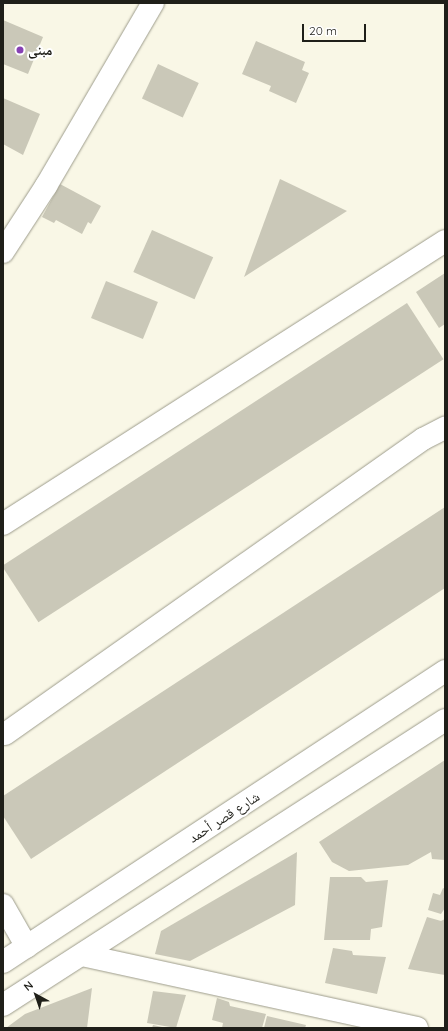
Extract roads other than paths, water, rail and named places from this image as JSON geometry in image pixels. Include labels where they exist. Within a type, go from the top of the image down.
[{"type":"street","points":[[3,252],[46,186],[153,3]]},
{"type":"street","points":[[3,524],[445,241]]},
{"type":"street","points":[[6,734],[423,439],[445,428]]},
{"type":"street","name":"شارع قصر أحمد","points":[[3,962],[445,671]]},
{"type":"street","points":[[3,1005],[445,720]]},
{"type":"street","points":[[3,905],[27,947]]},
{"type":"street","points":[[82,955],[417,1028]]},
{"type":"place","name":"مبنى","points":[[20,50]]}]
